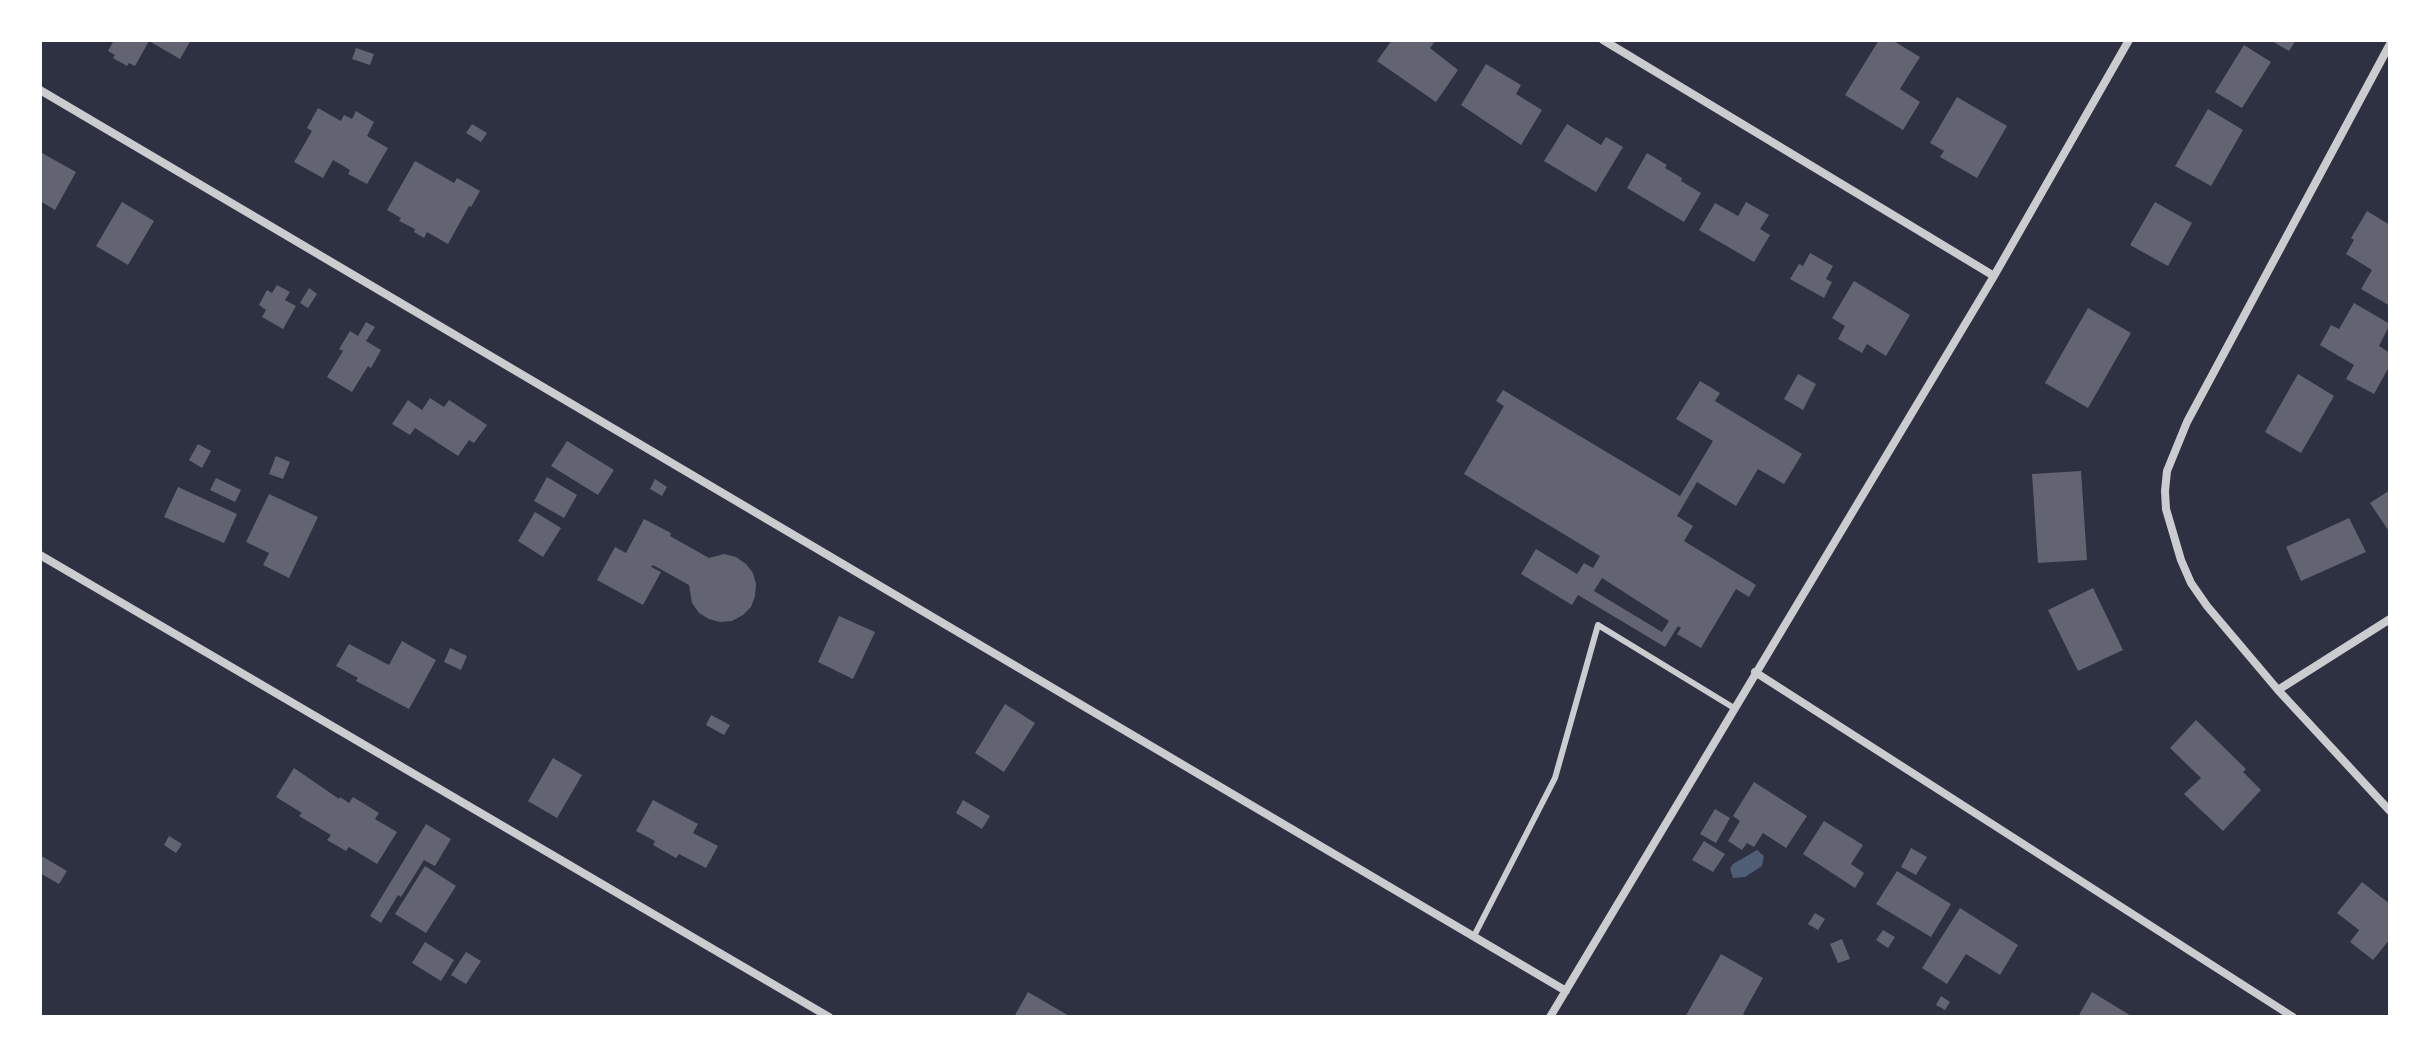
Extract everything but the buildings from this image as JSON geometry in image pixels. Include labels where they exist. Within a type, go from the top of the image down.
[{"type":"street","points":[[1603,40],[1994,276]]},
{"type":"street","points":[[1550,1017],[1994,276],[2129,40]]},
{"type":"street","points":[[2390,44],[2187,422],[2167,471],[2165,491],[2166,509],[2181,560],[2191,583],[2207,606],[2278,690],[2390,811]]},
{"type":"street","points":[[40,90],[1566,991]]},
{"type":"street","points":[[40,555],[829,1017]]},
{"type":"street","points":[[2278,690],[2390,619]]},
{"type":"street","points":[[1755,672],[2293,1017]]},
{"type":"lane","points":[[1474,936],[1555,778],[1598,625],[1734,708]]},
{"type":"water","points":[[1757,850],[1764,856],[1762,866],[1745,877],[1733,878],[1730,868],[1733,864]]}]
